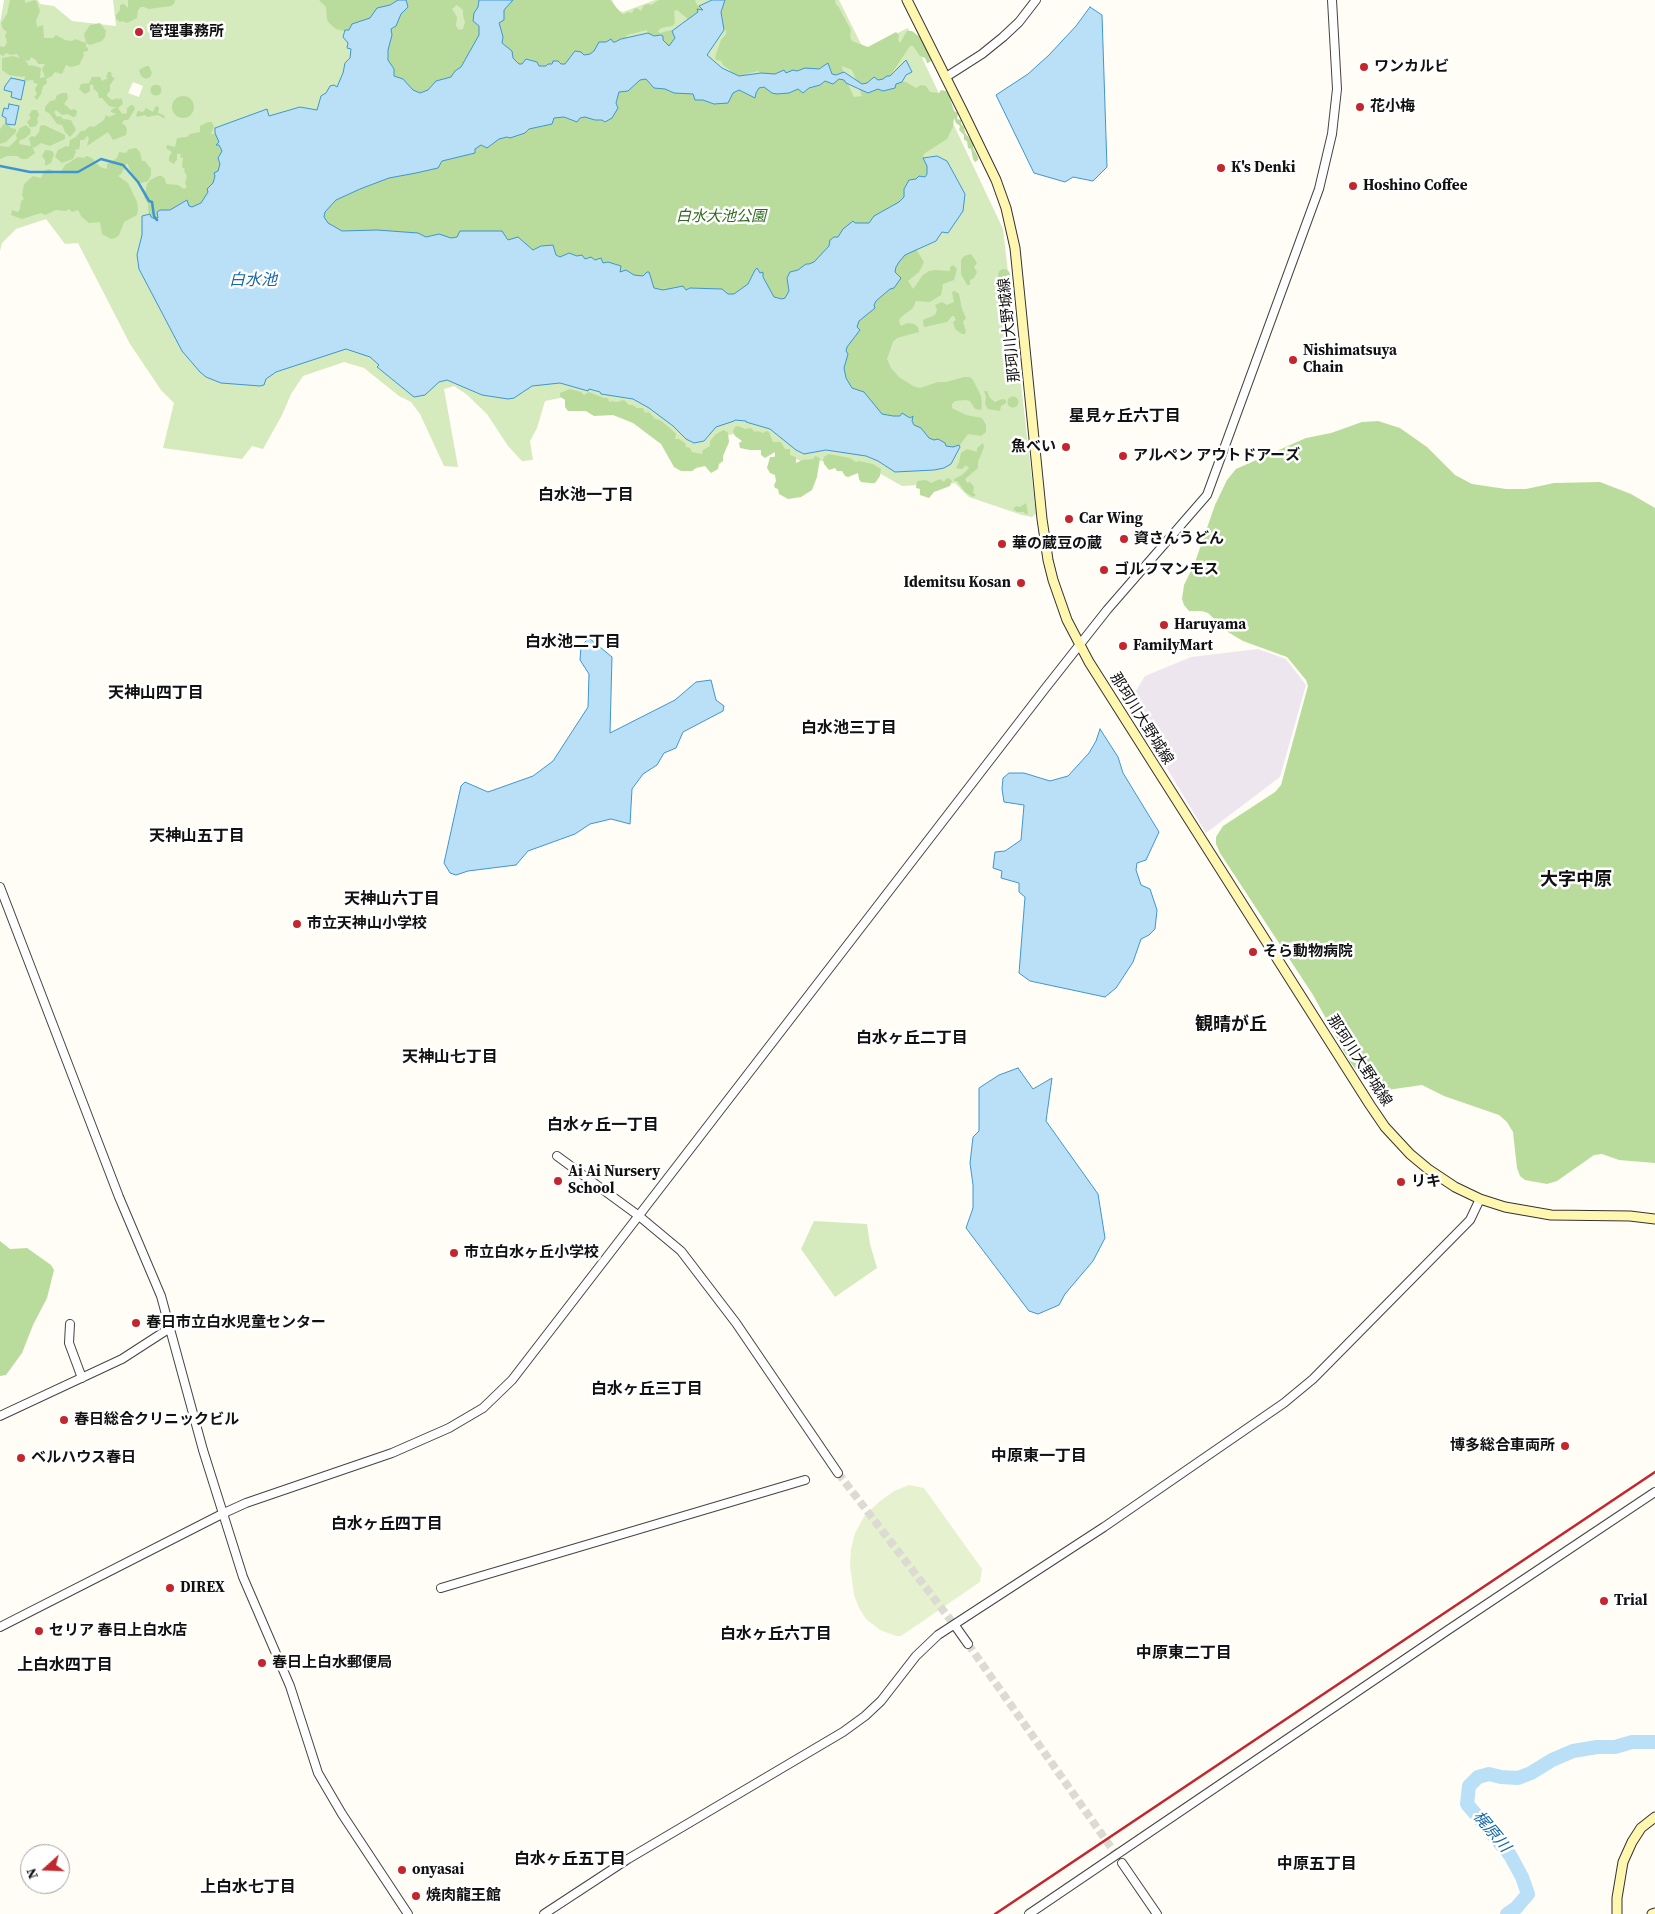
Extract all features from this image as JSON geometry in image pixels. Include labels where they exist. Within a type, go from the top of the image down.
[{"type":"main road","name":"那珂川大野城線","points":[[907,0],[996,180],[1012,228],[1042,519],[1048,560],[1059,601],[1089,662],[1385,1127],[1401,1145],[1428,1169],[1455,1187],[1480,1199],[1505,1207],[1535,1213],[1630,1216],[1655,1219]]},
{"type":"main road","points":[[1617,1914],[1617,1898],[1623,1862],[1641,1828],[1655,1817]]},
{"type":"street","points":[[946,76],[982,54],[1003,37],[1019,22],[1036,0]]},
{"type":"street","points":[[0,1626],[246,1503],[425,1440],[476,1413],[512,1380],[1080,644],[1128,585],[1207,495],[1305,229],[1321,180],[1332,134],[1337,89],[1332,0]]},
{"type":"street","points":[[0,887],[119,1197],[161,1296],[203,1450],[243,1577],[290,1686],[318,1773],[342,1814],[408,1914]]},
{"type":"street","points":[[557,1156],[639,1216],[681,1251],[736,1323],[838,1473]]},
{"type":"street","points":[[544,1914],[628,1859],[843,1732],[865,1716],[881,1700],[916,1656],[938,1634],[1104,1528],[1284,1403],[1313,1379],[1470,1220],[1480,1199]]},
{"type":"street","points":[[70,1324],[69,1343],[82,1378]]},
{"type":"street","points":[[0,1416],[122,1359],[170,1328]]},
{"type":"street","points":[[441,1588],[805,1480]]},
{"type":"street","points":[[1029,1914],[1655,1492]]},
{"type":"street","points":[[956,1628],[968,1644]]},
{"type":"street","points":[[1122,1863],[1157,1914]]},
{"type":"shaded area","points":[[1258,649],[1286,659],[1306,685],[1280,777],[1206,833],[1128,704],[1145,676],[1191,657]]},
{"type":"green space","name":"白水大池公園","points":[[4,0],[38,0],[40,4],[54,6],[72,21],[116,26],[113,0],[612,0],[617,10],[623,12],[655,0],[839,0],[863,48],[867,48],[908,28],[1003,229],[1036,514],[1032,517],[1022,515],[969,497],[955,483],[902,486],[881,474],[817,460],[804,462],[788,456],[753,432],[727,435],[707,459],[687,462],[640,419],[592,402],[560,398],[545,401],[537,428],[530,441],[533,460],[522,461],[508,446],[487,414],[466,394],[454,386],[444,389],[458,467],[444,466],[420,414],[411,402],[399,396],[364,368],[344,362],[303,376],[291,394],[282,415],[263,449],[252,446],[242,459],[163,448],[174,403],[161,390],[130,344],[78,243],[65,244],[46,219],[16,229],[2,243],[0,251],[0,23]],"holes":[[[133,82],[143,86],[139,97],[128,93]]]},
{"type":"green space","points":[[10,0],[25,0],[25,3],[35,0],[40,11],[36,21],[37,27],[43,25],[44,38],[53,38],[56,35],[65,40],[72,41],[75,39],[86,43],[88,48],[88,51],[83,52],[84,55],[79,65],[71,67],[66,65],[62,74],[55,72],[46,79],[47,83],[43,86],[37,100],[34,97],[37,94],[35,89],[38,84],[34,83],[33,80],[24,81],[25,76],[9,75],[2,70],[2,58],[13,56],[20,58],[17,54],[11,55],[6,53],[3,56],[0,54],[0,46],[4,47],[7,43],[5,35],[7,32],[3,29],[1,23],[7,14]],"holes":[[[31,57],[38,64],[45,64],[42,69],[45,77],[40,78],[41,68],[29,66],[25,60],[29,61]]]},
{"type":"green space","points":[[128,0],[175,0],[171,6],[149,9],[141,7],[138,10],[137,18],[127,23],[120,22],[116,19],[116,15],[120,10],[120,5],[124,4],[128,8]]},
{"type":"green space","points":[[319,0],[398,0],[380,10],[371,21],[348,32],[336,29],[329,23],[326,7]]},
{"type":"green space","points":[[404,0],[481,0],[479,44],[460,71],[427,94],[415,94],[393,81],[385,57],[390,27]],"holes":[[[457,5],[463,10],[465,22],[463,29],[459,30],[456,26],[457,17],[452,9]]]},
{"type":"green space","points":[[508,0],[610,0],[622,14],[632,13],[637,8],[641,11],[644,5],[651,5],[659,0],[695,0],[697,5],[706,9],[689,20],[677,10],[674,11],[675,23],[658,31],[660,33],[671,30],[676,31],[676,45],[668,49],[648,36],[647,30],[627,35],[625,40],[600,45],[594,55],[568,65],[549,68],[522,67],[512,63],[500,44],[497,23]]},
{"type":"green space","points":[[724,0],[835,0],[851,30],[850,36],[852,41],[868,47],[896,32],[899,35],[898,40],[900,43],[907,31],[912,31],[921,38],[931,60],[927,63],[925,58],[920,56],[913,46],[910,46],[892,73],[891,78],[867,85],[861,85],[857,82],[852,70],[842,66],[844,75],[832,75],[823,70],[766,77],[758,71],[746,74],[742,78],[732,76],[730,70],[721,61],[716,60],[715,57],[721,40],[726,34],[718,11]]},
{"type":"green space","points":[[100,23],[106,31],[105,37],[102,41],[90,45],[86,43],[84,34],[90,25]]},
{"type":"green space","points":[[149,66],[152,73],[146,79],[141,76],[139,70]]},
{"type":"green space","points":[[108,72],[111,72],[112,77],[115,78],[110,85],[110,91],[107,96],[112,100],[122,99],[123,104],[118,108],[109,106],[102,98],[99,98],[98,93],[93,88],[94,86],[90,84],[90,91],[85,94],[79,89],[81,84],[89,83],[92,77],[100,77],[102,81],[108,78],[106,77]]},
{"type":"green space","points":[[638,75],[744,86],[825,77],[845,78],[854,97],[862,96],[859,88],[897,81],[906,82],[916,88],[921,85],[926,86],[930,92],[939,93],[941,90],[946,91],[954,111],[958,113],[957,119],[961,120],[965,133],[974,144],[973,148],[978,160],[975,162],[973,159],[971,149],[968,148],[964,135],[959,130],[960,126],[954,118],[953,127],[947,139],[923,156],[930,169],[927,177],[904,201],[831,248],[791,287],[788,299],[778,302],[751,283],[735,296],[648,295],[452,243],[351,237],[325,228],[319,212],[334,197],[617,88]]},
{"type":"green space","points":[[156,84],[162,90],[156,96],[150,90]]},
{"type":"green space","points":[[67,93],[68,98],[64,104],[71,110],[77,111],[76,116],[73,117],[68,114],[62,115],[56,110],[54,112],[57,117],[60,116],[63,119],[71,120],[76,130],[70,137],[62,125],[57,124],[50,114],[45,111],[45,107],[50,101],[55,100],[57,95]]},
{"type":"green space","points":[[183,96],[191,99],[194,107],[191,115],[183,118],[175,115],[172,107],[175,99]]},
{"type":"green space","points":[[131,105],[135,109],[128,120],[124,120],[122,124],[127,129],[126,135],[113,140],[108,132],[87,146],[89,138],[87,136],[84,140],[80,140],[79,149],[75,150],[73,159],[62,163],[55,157],[58,150],[66,146],[69,147],[70,140],[81,131],[90,126],[94,127],[104,120],[106,115],[109,117],[116,114],[111,112],[111,110],[118,108],[122,114],[127,113],[127,108]]},
{"type":"green space","points":[[157,106],[159,108],[158,113],[164,115],[165,119],[158,115],[137,117],[136,115],[138,111],[143,112],[146,108],[153,112]]},
{"type":"green space","points":[[32,110],[37,110],[39,115],[36,126],[30,127],[27,122],[31,118],[29,115]]},
{"type":"green space","points":[[212,122],[214,127],[211,134],[217,134],[224,153],[222,166],[205,202],[195,209],[154,223],[149,221],[148,204],[144,197],[150,180],[162,176],[166,184],[178,185],[184,189],[187,187],[185,183],[187,176],[184,171],[185,169],[182,167],[183,158],[180,157],[181,154],[177,154],[174,164],[169,161],[172,152],[166,148],[167,145],[175,147],[177,138],[187,137],[190,134],[200,132],[200,126]]},
{"type":"green space","points":[[8,123],[11,128],[16,129],[16,132],[6,142],[0,144],[0,129],[4,124]]},
{"type":"green space","points":[[26,125],[31,130],[30,134],[20,140],[19,144],[31,146],[29,138],[35,137],[39,132],[40,126],[44,125],[65,135],[65,139],[50,146],[41,143],[34,148],[32,146],[35,153],[27,159],[7,156],[0,159],[0,146],[9,147],[17,139],[16,135],[20,128]]},
{"type":"green space","points":[[136,148],[140,152],[142,161],[145,161],[151,169],[151,175],[148,181],[142,183],[135,181],[127,163],[118,176],[128,183],[137,202],[138,210],[137,215],[124,222],[119,235],[115,238],[111,239],[102,234],[100,222],[89,223],[81,216],[78,210],[72,212],[69,209],[66,211],[56,210],[45,215],[41,213],[22,219],[11,215],[12,210],[18,212],[20,209],[21,201],[24,199],[22,195],[24,184],[33,176],[41,178],[44,171],[49,169],[54,174],[60,173],[65,165],[78,157],[84,158],[86,156],[92,158],[100,167],[107,169],[107,164],[117,158],[119,152],[126,153],[129,149]]},
{"type":"green space","points":[[45,150],[52,151],[54,154],[51,163],[45,166],[45,160],[42,156]]},
{"type":"green space","points":[[916,249],[924,262],[919,272],[908,281],[913,289],[923,275],[929,271],[950,271],[950,267],[953,265],[957,269],[954,280],[943,284],[941,295],[930,302],[916,301],[913,308],[900,318],[901,326],[907,323],[914,324],[918,327],[919,332],[897,338],[893,342],[887,359],[891,368],[899,377],[920,388],[964,377],[970,377],[973,380],[981,396],[981,410],[975,409],[970,401],[966,400],[955,401],[952,404],[952,408],[966,415],[982,418],[986,425],[986,432],[981,436],[968,434],[957,449],[949,450],[882,416],[848,385],[841,370],[843,351],[855,327],[906,251]]},
{"type":"green space","points":[[971,254],[977,263],[974,267],[977,272],[974,278],[970,280],[970,285],[967,285],[961,274],[961,260],[964,256]]},
{"type":"green space","points":[[1002,269],[1006,269],[1010,275],[1006,281],[1002,281],[998,277],[998,273]]},
{"type":"green space","points":[[955,291],[959,294],[966,318],[963,322],[965,334],[955,329],[953,322],[956,320],[954,316],[947,322],[924,327],[923,320],[935,315],[937,310],[935,305],[942,302],[947,305],[954,302],[952,292]]},
{"type":"green space","points":[[570,389],[581,392],[584,395],[589,392],[608,398],[609,402],[624,400],[629,405],[643,408],[645,413],[649,412],[655,419],[660,420],[671,429],[676,434],[675,439],[685,443],[686,447],[690,448],[692,452],[702,454],[703,450],[710,446],[710,441],[716,434],[724,430],[728,433],[729,442],[723,456],[723,461],[719,464],[718,469],[711,473],[705,466],[692,471],[681,471],[674,467],[661,444],[633,423],[613,415],[594,416],[586,411],[568,411],[565,407],[565,400],[560,396],[560,393]]},
{"type":"green space","points":[[984,391],[987,391],[990,398],[995,402],[1002,399],[1006,400],[1006,403],[1001,406],[1000,411],[988,409],[985,404],[986,397]]},
{"type":"green space","points":[[1011,397],[1015,397],[1018,402],[1017,406],[1011,407],[1008,404],[1008,400]]},
{"type":"green space","points":[[1378,421],[1400,428],[1427,447],[1455,475],[1472,484],[1506,489],[1526,489],[1554,483],[1600,482],[1631,494],[1655,508],[1655,1163],[1619,1160],[1602,1154],[1594,1155],[1557,1181],[1547,1184],[1525,1180],[1520,1176],[1517,1168],[1513,1132],[1507,1122],[1499,1115],[1444,1096],[1422,1085],[1387,1090],[1366,1082],[1350,1062],[1313,995],[1216,844],[1216,837],[1223,826],[1275,792],[1281,785],[1308,686],[1306,680],[1287,657],[1243,641],[1228,632],[1208,613],[1189,611],[1182,599],[1184,585],[1194,565],[1215,505],[1227,480],[1236,469],[1306,438],[1331,433],[1362,422]]},
{"type":"green space","points":[[738,426],[745,429],[751,428],[755,432],[769,432],[773,442],[781,442],[785,449],[790,449],[790,455],[796,457],[796,463],[802,460],[813,459],[815,456],[820,458],[817,477],[812,490],[801,497],[788,499],[779,494],[778,489],[774,485],[776,481],[775,475],[770,473],[767,468],[770,457],[775,456],[775,452],[765,458],[761,455],[761,450],[740,448],[739,443],[742,441],[735,436],[733,431]]},
{"type":"green space","points":[[983,443],[984,447],[978,462],[978,468],[965,479],[967,483],[970,482],[974,487],[973,493],[976,495],[973,497],[965,492],[957,481],[954,481],[954,479],[962,475],[969,468],[966,465],[962,469],[956,468],[961,453],[967,449],[977,452],[977,448]]},
{"type":"green space","points":[[829,454],[850,458],[856,462],[873,464],[881,469],[880,476],[875,483],[861,482],[858,473],[848,477],[842,471],[837,471],[835,468],[829,470],[824,464],[823,459]]},
{"type":"green space","points":[[949,478],[952,481],[950,486],[934,492],[929,498],[920,495],[920,489],[916,488],[917,481],[926,480],[931,483],[940,479],[944,482]]},
{"type":"green space","points":[[1026,503],[1028,514],[1017,512],[1013,509],[1016,506],[1020,507]]},
{"type":"green space","points":[[814,1221],[867,1224],[870,1244],[877,1268],[835,1297],[801,1249]]},
{"type":"green space","points":[[0,1241],[10,1249],[27,1248],[51,1265],[54,1270],[47,1298],[33,1325],[22,1353],[6,1375],[0,1376]]},
{"type":"green space","points":[[909,1485],[924,1488],[982,1569],[980,1582],[901,1636],[896,1636],[880,1630],[866,1619],[859,1608],[854,1595],[850,1566],[851,1549],[855,1533],[865,1515],[894,1491]]},
{"type":"water","name":"白水池","points":[[398,0],[406,0],[408,7],[401,14],[396,26],[391,29],[392,35],[388,50],[388,60],[394,69],[394,76],[403,79],[413,90],[420,93],[428,90],[436,81],[451,77],[461,67],[479,35],[479,26],[473,21],[479,0],[513,0],[504,10],[504,20],[499,23],[503,37],[502,43],[512,51],[513,58],[519,64],[522,64],[526,59],[537,62],[539,66],[552,64],[553,61],[565,64],[575,51],[581,52],[584,55],[590,54],[599,42],[606,42],[611,39],[615,42],[648,33],[654,36],[663,36],[663,40],[669,46],[675,38],[672,31],[698,12],[697,9],[703,10],[699,6],[712,0],[725,0],[721,12],[724,30],[707,55],[722,68],[739,76],[761,73],[775,74],[784,70],[786,73],[805,68],[819,69],[828,63],[832,74],[836,75],[844,72],[862,84],[867,83],[874,77],[878,80],[890,76],[906,60],[912,72],[906,75],[902,82],[896,84],[895,88],[883,91],[878,89],[868,93],[839,79],[833,84],[825,81],[820,85],[809,88],[803,93],[798,89],[789,93],[777,94],[764,87],[759,88],[755,98],[739,90],[733,93],[728,103],[714,104],[703,100],[695,100],[693,94],[674,93],[665,89],[654,88],[646,79],[640,80],[628,91],[619,92],[616,103],[618,108],[612,118],[605,122],[585,117],[580,118],[577,122],[564,117],[554,118],[552,124],[529,129],[525,133],[510,138],[499,139],[487,148],[481,145],[475,149],[475,153],[442,161],[438,168],[389,178],[360,189],[336,200],[325,212],[324,217],[328,223],[342,231],[377,230],[418,233],[426,237],[439,234],[451,238],[457,237],[460,231],[502,231],[508,240],[518,237],[533,250],[541,246],[553,245],[556,255],[560,257],[569,253],[577,256],[582,255],[585,259],[591,257],[595,260],[601,258],[603,263],[608,262],[621,266],[620,272],[626,270],[634,275],[643,276],[649,272],[654,288],[663,290],[683,286],[686,290],[690,288],[722,289],[728,294],[734,294],[748,284],[757,268],[760,273],[763,272],[763,277],[774,297],[782,299],[785,298],[789,291],[787,278],[790,272],[814,262],[829,246],[830,240],[838,237],[843,229],[853,221],[855,223],[869,223],[874,216],[899,202],[904,197],[904,189],[909,180],[916,179],[919,176],[925,177],[927,174],[927,166],[923,158],[937,156],[947,161],[965,194],[963,211],[948,233],[942,232],[936,241],[905,255],[899,262],[895,272],[901,278],[894,288],[890,289],[876,301],[875,308],[859,321],[857,327],[860,330],[847,347],[846,351],[848,354],[844,368],[846,378],[852,388],[864,392],[882,414],[900,416],[902,413],[910,418],[913,416],[912,421],[914,425],[921,428],[929,438],[938,439],[945,443],[946,446],[953,447],[959,445],[960,447],[951,464],[934,470],[895,472],[866,456],[826,450],[804,454],[796,450],[770,429],[746,421],[735,420],[716,427],[704,441],[694,443],[686,439],[673,426],[649,408],[633,399],[601,394],[589,389],[588,391],[560,383],[532,386],[514,398],[508,399],[482,395],[447,380],[439,382],[425,395],[414,397],[377,367],[379,365],[370,357],[346,349],[276,372],[266,379],[264,385],[260,386],[221,383],[206,377],[200,372],[182,351],[139,269],[137,255],[142,235],[142,216],[150,214],[155,219],[158,218],[157,212],[160,210],[170,210],[187,200],[189,206],[192,207],[201,203],[208,192],[207,189],[213,183],[214,173],[218,171],[220,164],[218,158],[222,151],[219,145],[216,145],[219,142],[215,128],[267,109],[269,116],[300,107],[317,110],[321,96],[326,93],[330,86],[334,85],[337,87],[345,63],[350,58],[351,49],[347,48],[348,43],[343,37],[345,30],[349,30],[352,24],[370,18],[377,8],[390,5]]},
{"type":"water","points":[[1090,7],[1102,15],[1107,167],[1093,181],[1073,177],[1065,182],[1034,173],[996,95],[1028,74],[1049,55],[1076,26]]},
{"type":"water","points":[[11,78],[25,81],[21,100],[11,97],[12,92],[4,90]]},
{"type":"water","points":[[9,104],[19,106],[15,125],[6,124],[6,118],[2,116],[4,108],[8,109]]},
{"type":"water","points":[[589,638],[612,657],[610,733],[675,700],[696,682],[711,680],[716,700],[724,706],[723,711],[683,732],[676,748],[664,753],[657,765],[643,774],[632,789],[630,824],[611,819],[590,824],[575,834],[528,851],[516,865],[468,871],[456,875],[450,873],[444,863],[461,786],[465,782],[488,792],[533,776],[553,761],[588,707],[589,674],[580,660],[581,646]]},
{"type":"water","points":[[1100,729],[1118,757],[1123,773],[1159,832],[1146,860],[1137,863],[1136,870],[1141,885],[1150,889],[1157,910],[1155,929],[1141,939],[1133,962],[1116,988],[1105,997],[1030,981],[1019,973],[1025,897],[1019,892],[1019,883],[1001,878],[1002,871],[993,868],[995,852],[1005,851],[1021,840],[1024,805],[1004,802],[1003,778],[1009,773],[1024,773],[1050,781],[1068,776],[1089,753]]},
{"type":"water","points":[[1018,1068],[1033,1089],[1052,1078],[1046,1121],[1098,1194],[1105,1238],[1093,1261],[1065,1294],[1059,1305],[1038,1314],[1029,1311],[966,1228],[973,1208],[973,1185],[970,1163],[973,1137],[979,1131],[979,1088],[999,1075]]},
{"type":"waterway","points":[[0,166],[30,172],[78,172],[101,159],[123,165],[138,182],[149,201],[152,202],[154,216],[157,220]]},
{"type":"waterway","name":"梶原川","points":[[1507,1914],[1516,1908],[1528,1894],[1522,1877],[1510,1855],[1467,1804],[1469,1786],[1478,1777],[1489,1774],[1518,1778],[1573,1751],[1597,1747],[1615,1747],[1632,1742],[1655,1742]]},
{"type":"tunnel","points":[[838,1473],[956,1627]]},
{"type":"tunnel","points":[[968,1644],[1122,1863]]},
{"type":"railway","points":[[995,1914],[1655,1472]]},
{"type":"place","name":"管理事務所","points":[[139,32]]},
{"type":"place","name":"ワンカルビ","points":[[1364,67]]},
{"type":"place","name":"花小梅","points":[[1360,107]]},
{"type":"place","name":"K's Denki","points":[[1221,168]]},
{"type":"place","name":"Hoshino Coffee","points":[[1353,186]]},
{"type":"place","name":"Nishimatsuya Chain","points":[[1293,360]]},
{"type":"place","name":"魚べい","points":[[1066,447]]},
{"type":"place","name":"アルペン アウトドアーズ","points":[[1123,456]]},
{"type":"place","name":"Car Wing","points":[[1069,519]]},
{"type":"place","name":"資さんうどん","points":[[1124,539]]},
{"type":"place","name":"華の蔵豆の蔵","points":[[1002,544]]},
{"type":"place","name":"ゴルフマンモス","points":[[1104,570]]},
{"type":"place","name":"Idemitsu Kosan","points":[[1021,583]]},
{"type":"place","name":"Haruyama","points":[[1164,625]]},
{"type":"place","name":"FamilyMart","points":[[1123,646]]},
{"type":"place","name":"市立天神山小学校","points":[[297,924]]},
{"type":"place","name":"そら動物病院","points":[[1253,952]]},
{"type":"place","name":"Ai Ai Nursery School","points":[[558,1181]]},
{"type":"place","name":"リキ","points":[[1401,1182]]},
{"type":"place","name":"市立白水ヶ丘小学校","points":[[454,1253]]},
{"type":"place","name":"春日市立白水児童センター","points":[[136,1323]]},
{"type":"place","name":"春日総合クリニックビル","points":[[64,1420]]},
{"type":"place","name":"博多総合車両所","points":[[1565,1446]]},
{"type":"place","name":"ベルハウス春日","points":[[21,1458]]},
{"type":"place","name":"DIREX","points":[[170,1588]]},
{"type":"place","name":"Trial","points":[[1604,1601]]},
{"type":"place","name":"セリア 春日上白水店","points":[[39,1631]]},
{"type":"place","name":"春日上白水郵便局","points":[[262,1663]]},
{"type":"place","name":"onyasai","points":[[402,1870]]},
{"type":"place","name":"焼肉龍王館","points":[[416,1896]]},
{"type":"district","name":"星見ヶ丘六丁目","points":[[1125,417]]},
{"type":"district","name":"白水池一丁目","points":[[586,496]]},
{"type":"district","name":"白水池二丁目","points":[[573,643]]},
{"type":"district","name":"天神山四丁目","points":[[156,694]]},
{"type":"district","name":"白水池三丁目","points":[[849,729]]},
{"type":"district","name":"天神山五丁目","points":[[197,837]]},
{"type":"district","name":"大字中原","points":[[1576,880]]},
{"type":"district","name":"天神山六丁目","points":[[392,900]]},
{"type":"district","name":"観晴が丘","points":[[1231,1025]]},
{"type":"district","name":"白水ヶ丘二丁目","points":[[912,1039]]},
{"type":"district","name":"天神山七丁目","points":[[450,1058]]},
{"type":"district","name":"白水ヶ丘一丁目","points":[[603,1126]]},
{"type":"district","name":"白水ヶ丘三丁目","points":[[647,1390]]},
{"type":"district","name":"中原東一丁目","points":[[1039,1457]]},
{"type":"district","name":"白水ヶ丘四丁目","points":[[387,1525]]},
{"type":"district","name":"白水ヶ丘六丁目","points":[[776,1635]]},
{"type":"district","name":"中原東二丁目","points":[[1184,1654]]},
{"type":"district","name":"上白水四丁目","points":[[65,1666]]},
{"type":"district","name":"白水ヶ丘五丁目","points":[[570,1860]]},
{"type":"district","name":"中原五丁目","points":[[1317,1865]]},
{"type":"district","name":"上白水七丁目","points":[[248,1888]]}]
